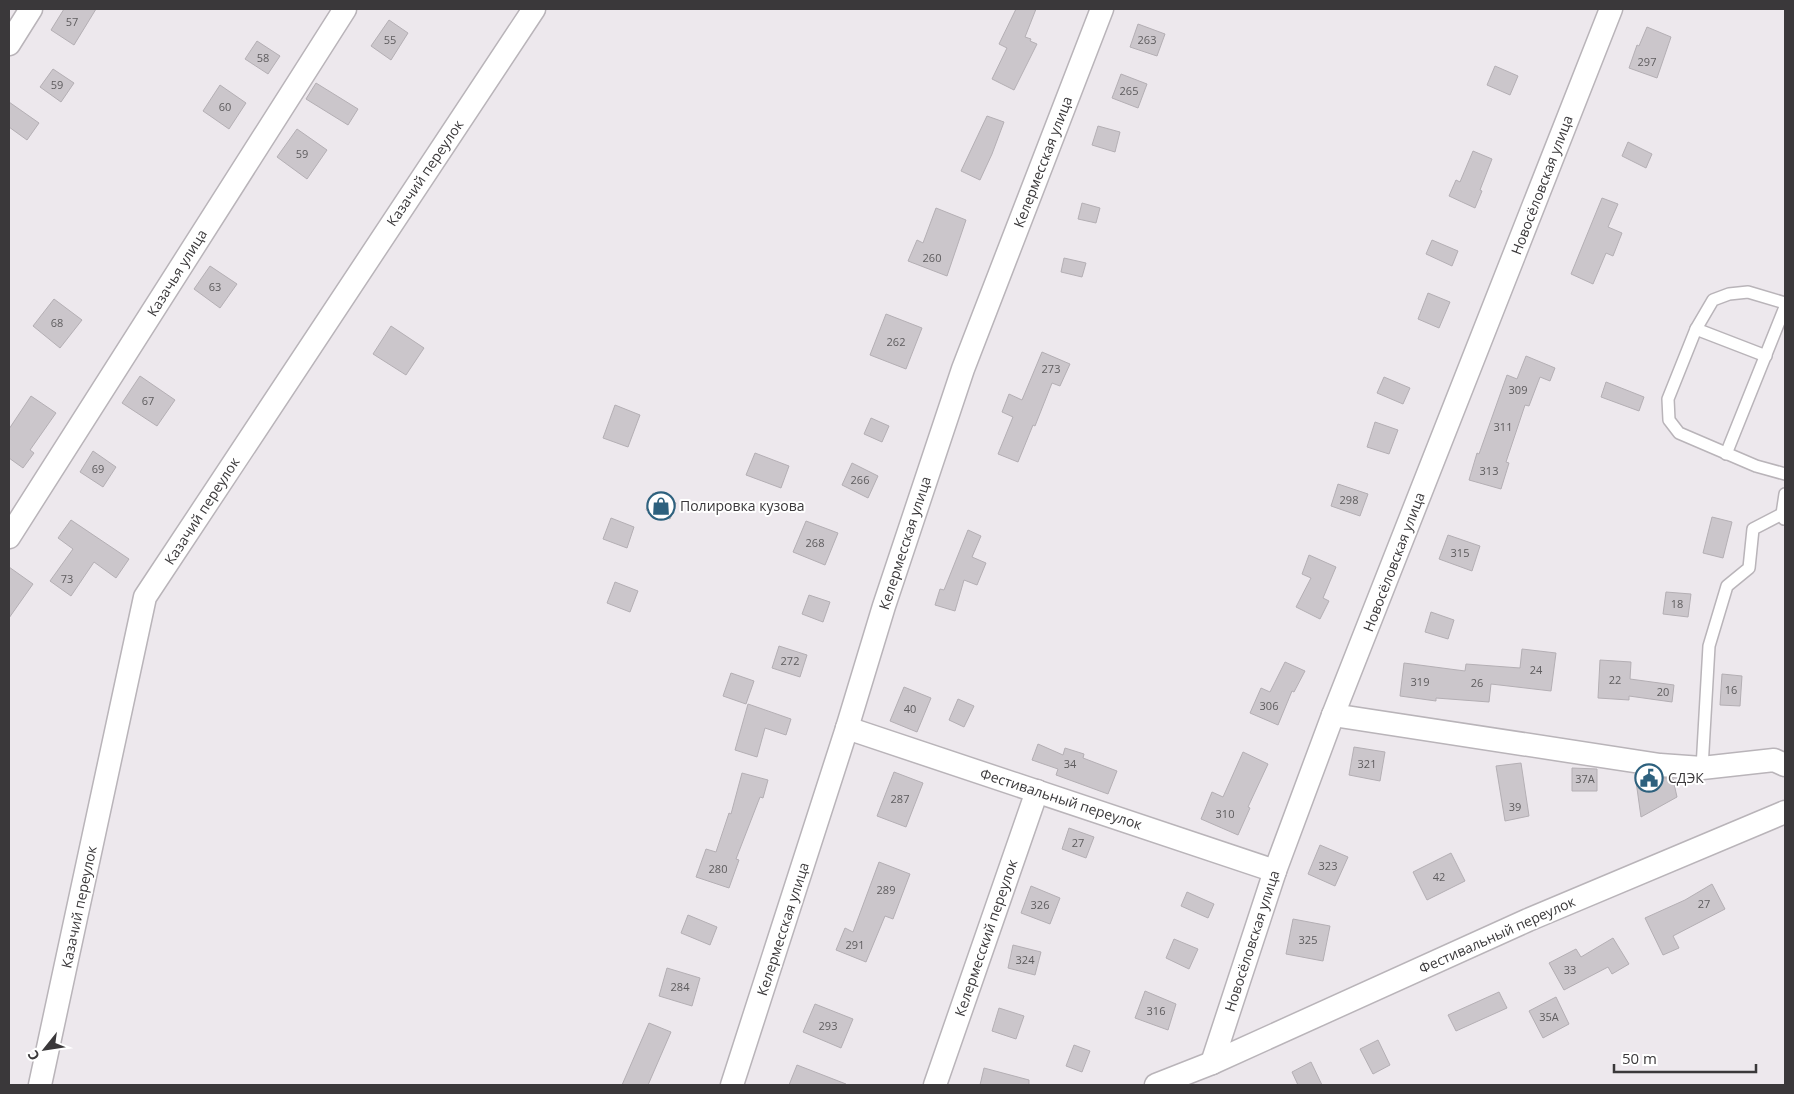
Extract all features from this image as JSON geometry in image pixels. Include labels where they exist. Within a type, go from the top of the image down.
[{"type":"street","points":[[9,44],[31,9]]},
{"type":"street","name":"Казачья улица","points":[[9,537],[344,9]]},
{"type":"street","name":"Казачий переулок","points":[[40,1085],[145,597],[534,9]]},
{"type":"street","name":"Келермесская улица","points":[[732,1085],[847,728],[884,606],[963,369],[1102,9]]},
{"type":"street","name":"Новосёловская улица","points":[[1212,1064],[1275,871],[1333,715],[1611,9]]},
{"type":"street","points":[[1333,715],[1660,765],[1702,768],[1774,760],[1785,765]]},
{"type":"street","name":"Фестивальный переулок","points":[[847,728],[1275,871]]},
{"type":"street","name":"Келермесский переулок","points":[[935,1085],[1037,791]]},
{"type":"street","name":"Фестивальный переулок","points":[[1212,1064],[1528,920],[1785,812]]},
{"type":"street","points":[[1156,1085],[1212,1064]]},
{"type":"lane","points":[[1785,303],[1748,292],[1729,294],[1713,300],[1696,329],[1668,399],[1668,420],[1679,433],[1756,466],[1785,474]]},
{"type":"lane","points":[[1726,454],[1785,307]]},
{"type":"lane","points":[[1696,329],[1766,356]]},
{"type":"lane","points":[[1702,768],[1709,646],[1727,586],[1749,568],[1752,529],[1784,518],[1785,494]]},
{"type":"building","points":[[64,9],[96,9],[74,45],[51,30]]},
{"type":"building","points":[[1016,9],[1036,9],[1025,37],[1037,44],[1014,90],[992,79],[1007,48],[999,44]]},
{"type":"building","points":[[389,20],[408,33],[391,60],[371,46]]},
{"type":"building","points":[[1138,24],[1165,34],[1157,56],[1130,47]]},
{"type":"building","points":[[1647,27],[1671,37],[1657,78],[1629,68],[1637,45],[1639,46]]},
{"type":"building","points":[[257,41],[280,56],[268,74],[245,59]]},
{"type":"building","points":[[1495,66],[1518,76],[1510,95],[1487,85]]},
{"type":"building","points":[[53,69],[74,83],[61,102],[40,87]]},
{"type":"building","points":[[1121,74],[1147,84],[1138,108],[1112,98]]},
{"type":"building","points":[[316,83],[358,109],[348,125],[306,99]]},
{"type":"building","points":[[220,85],[246,103],[229,129],[203,111]]},
{"type":"building","points":[[9,102],[39,123],[27,140],[9,127]]},
{"type":"building","points":[[987,116],[1004,122],[980,180],[961,171]]},
{"type":"building","points":[[1098,126],[1120,132],[1115,152],[1092,145]]},
{"type":"building","points":[[297,129],[327,150],[307,179],[277,157]]},
{"type":"building","points":[[1628,142],[1652,154],[1646,168],[1622,156]]},
{"type":"building","points":[[1473,151],[1492,159],[1475,208],[1449,196],[1456,180],[1460,182]]},
{"type":"building","points":[[1602,198],[1618,204],[1608,227],[1622,233],[1613,256],[1606,253],[1593,284],[1571,274]]},
{"type":"building","points":[[1082,203],[1100,208],[1096,223],[1078,219]]},
{"type":"building","points":[[936,208],[966,220],[947,276],[908,261],[917,240],[923,243]]},
{"type":"building","points":[[1432,240],[1458,251],[1452,266],[1426,254]]},
{"type":"building","points":[[1064,258],[1086,263],[1082,277],[1061,272]]},
{"type":"building","points":[[210,266],[237,284],[220,308],[194,289]]},
{"type":"building","points":[[1428,293],[1450,302],[1439,328],[1418,319]]},
{"type":"building","points":[[54,299],[82,320],[60,348],[33,326]]},
{"type":"building","points":[[886,314],[922,328],[906,369],[870,355]]},
{"type":"building","points":[[391,326],[424,348],[406,375],[373,354]]},
{"type":"building","points":[[1042,352],[1070,364],[1060,386],[1052,383],[1018,462],[998,454],[1013,417],[1002,412],[1009,394],[1022,400]]},
{"type":"building","points":[[1526,356],[1555,368],[1550,381],[1540,377],[1529,406],[1525,405],[1506,462],[1509,463],[1501,489],[1469,480],[1477,453],[1479,454],[1507,375],[1517,379]]},
{"type":"building","points":[[140,376],[175,400],[157,426],[122,403]]},
{"type":"building","points":[[1384,377],[1410,388],[1403,404],[1377,393]]},
{"type":"building","points":[[1606,382],[1644,397],[1639,411],[1601,397]]},
{"type":"building","points":[[31,396],[56,413],[30,450],[34,453],[23,468],[9,458],[9,429]]},
{"type":"building","points":[[615,405],[640,415],[628,447],[603,438]]},
{"type":"building","points":[[871,418],[889,426],[882,442],[864,434]]},
{"type":"building","points":[[1375,422],[1398,430],[1389,454],[1367,447]]},
{"type":"building","points":[[93,451],[116,467],[103,487],[80,472]]},
{"type":"building","points":[[755,453],[789,466],[781,488],[746,475]]},
{"type":"building","points":[[852,463],[878,476],[868,498],[842,485]]},
{"type":"building","points":[[1338,484],[1368,494],[1360,516],[1331,506]]},
{"type":"building","name":"Полировка кузова","points":[[653,493],[676,503],[670,519],[646,510]]},
{"type":"building","points":[[1712,517],[1732,522],[1723,558],[1703,553]]},
{"type":"building","points":[[611,518],[634,527],[627,548],[603,539]]},
{"type":"building","points":[[71,520],[129,559],[116,578],[94,562],[71,596],[50,581],[73,549],[58,538]]},
{"type":"building","points":[[806,521],[838,533],[825,565],[793,552]]},
{"type":"building","points":[[968,530],[981,536],[972,557],[986,563],[977,585],[964,580],[955,611],[935,605],[940,589],[944,590]]},
{"type":"building","points":[[1448,535],[1480,546],[1472,571],[1439,559]]},
{"type":"building","points":[[1309,555],[1336,567],[1323,598],[1329,601],[1320,619],[1296,607],[1311,578],[1302,574]]},
{"type":"building","points":[[9,567],[33,584],[9,618]]},
{"type":"building","points":[[615,582],[638,591],[630,612],[607,603]]},
{"type":"building","points":[[1666,592],[1691,594],[1688,617],[1663,614]]},
{"type":"building","points":[[809,595],[830,602],[823,622],[802,614]]},
{"type":"building","points":[[1431,612],[1454,620],[1448,639],[1425,632]]},
{"type":"building","points":[[779,646],[807,655],[800,677],[772,668]]},
{"type":"building","points":[[1522,649],[1556,653],[1551,691],[1491,684],[1489,702],[1436,698],[1436,701],[1400,696],[1404,663],[1465,671],[1466,664],[1520,668]]},
{"type":"building","points":[[1600,660],[1631,662],[1630,679],[1674,685],[1672,702],[1629,696],[1629,700],[1598,698]]},
{"type":"building","points":[[1285,662],[1305,671],[1294,692],[1292,691],[1278,725],[1250,713],[1261,688],[1270,692]]},
{"type":"building","points":[[731,673],[754,681],[746,704],[723,696]]},
{"type":"building","points":[[1722,674],[1742,676],[1740,706],[1720,705]]},
{"type":"building","points":[[904,687],[931,698],[917,732],[890,721]]},
{"type":"building","points":[[958,699],[974,706],[964,727],[949,720]]},
{"type":"building","points":[[748,704],[791,719],[786,735],[765,728],[757,757],[735,750]]},
{"type":"building","points":[[1038,744],[1063,755],[1065,748],[1084,754],[1083,758],[1117,771],[1108,794],[1056,775],[1058,769],[1032,760]]},
{"type":"building","points":[[1354,747],[1385,752],[1380,781],[1349,775]]},
{"type":"building","points":[[1243,752],[1268,764],[1248,807],[1250,808],[1238,835],[1201,819],[1212,792],[1223,797]]},
{"type":"building","points":[[1521,763],[1529,816],[1505,821],[1496,766]]},
{"type":"building","points":[[1572,768],[1597,769],[1597,791],[1572,791]]},
{"type":"building","points":[[894,772],[923,783],[906,827],[877,816]]},
{"type":"building","points":[[742,773],[768,780],[763,798],[760,797],[736,859],[739,860],[729,888],[696,877],[706,849],[716,852],[729,813],[731,814]]},
{"type":"building","points":[[1635,774],[1673,779],[1677,797],[1641,817]]},
{"type":"building","points":[[1069,828],[1094,837],[1086,858],[1062,849]]},
{"type":"building","points":[[1320,845],[1348,857],[1335,886],[1308,874]]},
{"type":"building","points":[[1451,853],[1465,881],[1427,900],[1413,872]]},
{"type":"building","points":[[879,862],[910,874],[893,919],[885,916],[866,962],[836,950],[845,928],[853,932]]},
{"type":"building","points":[[1712,884],[1725,909],[1673,936],[1679,948],[1663,955],[1645,918],[1685,900]]},
{"type":"building","points":[[1031,886],[1060,898],[1050,924],[1021,913]]},
{"type":"building","points":[[1187,892],[1214,904],[1208,918],[1181,906]]},
{"type":"building","points":[[688,915],[717,927],[710,945],[681,933]]},
{"type":"building","points":[[1293,919],[1330,926],[1323,961],[1286,954]]},
{"type":"building","points":[[1613,938],[1629,964],[1612,974],[1608,967],[1564,990],[1549,963],[1576,949],[1581,957]]},
{"type":"building","points":[[1174,939],[1198,949],[1189,969],[1166,958]]},
{"type":"building","points":[[1013,945],[1041,952],[1035,975],[1008,968]]},
{"type":"building","points":[[667,968],[700,978],[692,1006],[659,996]]},
{"type":"building","points":[[1145,991],[1176,1004],[1168,1030],[1135,1018]]},
{"type":"building","points":[[1499,992],[1507,1008],[1456,1031],[1448,1015]]},
{"type":"building","points":[[1556,997],[1569,1024],[1543,1038],[1529,1011]]},
{"type":"building","points":[[815,1004],[853,1019],[841,1048],[803,1032]]},
{"type":"building","points":[[999,1008],[1024,1016],[1016,1039],[992,1031]]},
{"type":"building","points":[[649,1023],[671,1032],[648,1085],[622,1085]]},
{"type":"building","points":[[1378,1040],[1390,1065],[1373,1074],[1360,1049]]},
{"type":"building","points":[[1074,1045],[1090,1051],[1082,1072],[1066,1066]]},
{"type":"building","points":[[1311,1062],[1322,1085],[1298,1085],[1292,1072]]},
{"type":"building","points":[[797,1065],[846,1084],[846,1085],[789,1085]]},
{"type":"building","points":[[984,1068],[1029,1080],[1029,1085],[980,1085]]},
{"type":"place","name":"Полировка кузова","points":[[661,506]]},
{"type":"place","name":"СДЭК","points":[[1649,778]]}]
